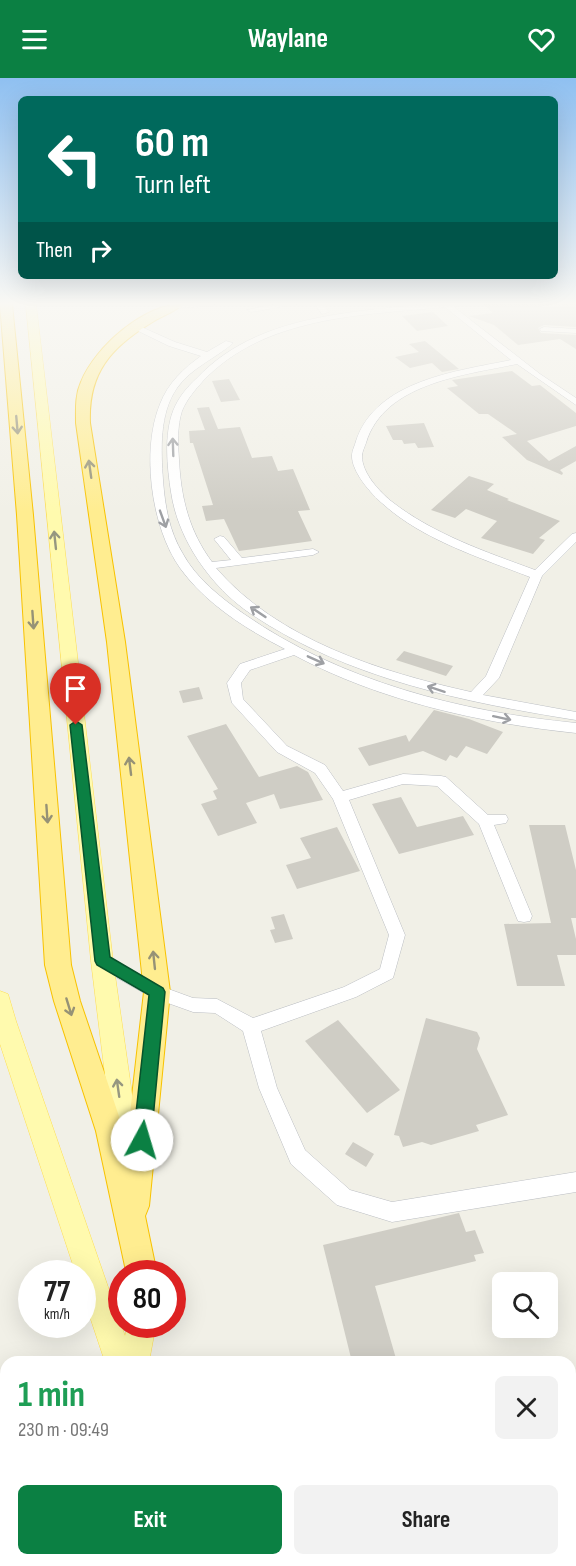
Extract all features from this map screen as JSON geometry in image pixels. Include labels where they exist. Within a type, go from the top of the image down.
[{"type":"highway","points":[[12,373],[58,965],[67,1001],[110,1131],[139,1260]]},
{"type":"highway","points":[[93,373],[86,384],[82,400],[83,423],[116,642],[158,992],[134,1206]]},
{"type":"main road","points":[[39,373],[102,961],[141,1260]]},
{"type":"main road","points":[[0,1001],[4,1021],[118,1356]]},
{"type":"main road","points":[[135,1356],[139,1338]]},
{"type":"street","points":[[185,373],[175,385],[160,413],[156,431],[159,509],[170,539],[185,567],[207,593],[254,628],[295,650],[372,684],[443,705],[547,727],[576,728]]},
{"type":"street","points":[[203,373],[178,409],[172,432],[178,508],[187,530],[209,566],[226,587],[253,609],[295,636],[339,656],[445,692],[576,716]]},
{"type":"street","points":[[464,373],[423,384],[405,393],[380,411],[359,439],[357,448],[359,462],[367,481],[394,509],[416,524],[473,552],[537,575]]},
{"type":"street","points":[[536,373],[576,402]]},
{"type":"street","points":[[473,698],[492,678],[537,575],[576,536]]},
{"type":"street","points":[[220,539],[239,562]]},
{"type":"street","points":[[209,566],[313,552]]},
{"type":"street","points":[[251,1027],[350,992],[387,973],[396,935],[340,797],[320,769],[282,749],[237,700],[234,683],[245,667],[295,650]]},
{"type":"street","points":[[492,678],[504,704]]},
{"type":"street","points":[[552,712],[576,710]]},
{"type":"street","points":[[547,727],[576,740]]},
{"type":"street","points":[[340,797],[403,779],[441,781],[493,820],[524,915]]},
{"type":"street","points":[[102,961],[158,992],[193,1005],[217,1006],[240,1018],[251,1027],[267,1088],[298,1157],[344,1198],[393,1212],[576,1182]]},
{"type":"building","points":[[496,373],[515,373],[532,386],[540,385],[576,413],[576,426],[527,441],[549,461],[576,446],[576,461],[560,470],[562,475],[527,460],[502,437],[517,434],[488,414],[479,414],[447,388],[458,386],[452,380]]},
{"type":"building","points":[[229,379],[240,400],[221,402],[212,381]]},
{"type":"building","points":[[209,407],[218,429],[240,427],[252,458],[272,456],[278,471],[293,469],[310,510],[298,511],[312,541],[239,551],[224,519],[206,521],[202,506],[213,505],[193,443],[190,443],[189,431],[205,430],[197,408]]},
{"type":"building","points":[[424,423],[434,447],[418,448],[415,443],[404,444],[402,440],[393,440],[386,426]]},
{"type":"building","points":[[469,476],[494,484],[487,490],[509,499],[507,500],[560,521],[539,538],[545,540],[533,554],[481,538],[497,521],[466,509],[455,518],[431,510]]},
{"type":"building","points":[[404,651],[453,666],[446,676],[396,660]]},
{"type":"building","points":[[199,687],[203,699],[183,703],[179,691]]},
{"type":"building","points":[[434,710],[469,719],[503,732],[487,754],[466,746],[457,758],[450,755],[446,761],[423,751],[369,766],[358,748],[406,735],[409,742]]},
{"type":"building","points":[[226,724],[259,777],[297,766],[308,772],[323,800],[280,809],[274,794],[246,803],[257,823],[218,836],[201,804],[217,799],[213,791],[218,789],[187,736]]},
{"type":"building","points":[[401,797],[417,827],[463,816],[474,835],[399,854],[372,804]]},
{"type":"building","points":[[529,825],[565,825],[576,870],[576,918],[571,918],[576,939],[576,955],[557,955],[565,986],[517,986],[504,924],[551,923]]},
{"type":"building","points":[[337,827],[360,871],[297,889],[286,865],[311,858],[300,838]]},
{"type":"building","points":[[284,914],[293,939],[275,943],[270,930],[275,929],[271,917]]},
{"type":"building","points":[[426,1018],[477,1032],[480,1038],[477,1049],[508,1115],[476,1125],[479,1131],[431,1145],[422,1142],[403,1147],[399,1136],[394,1135]]},
{"type":"building","points":[[338,1020],[400,1090],[367,1113],[305,1041]]},
{"type":"building","points":[[353,1142],[374,1154],[366,1167],[345,1154]]},
{"type":"building","points":[[459,1213],[466,1232],[475,1230],[484,1253],[474,1255],[476,1261],[375,1286],[395,1356],[351,1356],[323,1245]]},
{"type":"route","points":[[76,725],[102,961],[158,992],[142,1140]]}]
